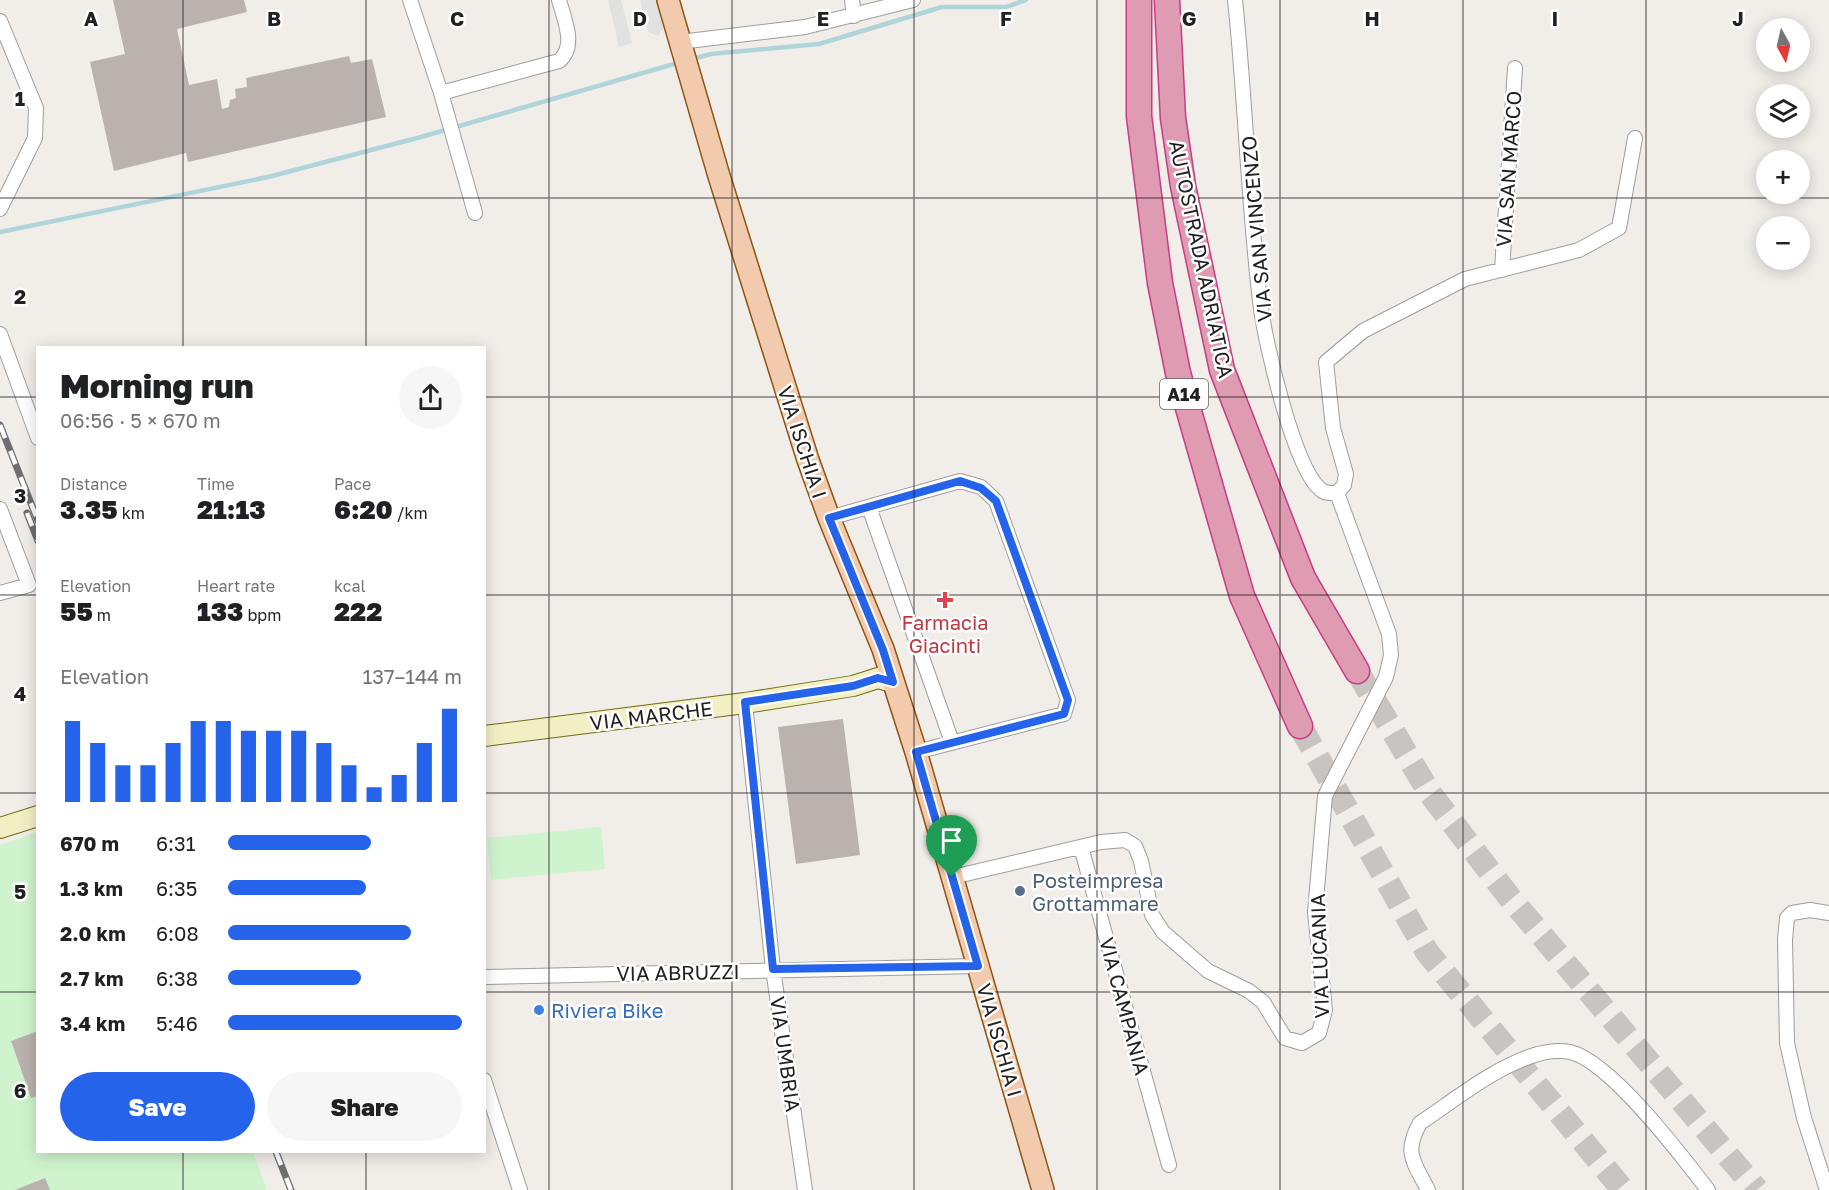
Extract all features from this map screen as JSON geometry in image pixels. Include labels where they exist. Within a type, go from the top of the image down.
[{"type":"highway","name":"AUTOSTRADA ADRIATICA","points":[[1139,0],[1139,116],[1160,283],[1178,373],[1242,596],[1300,726]]},
{"type":"highway","name":"AUTOSTRADA ADRIATICA","points":[[1167,0],[1167,46],[1173,118],[1183,186],[1222,370],[1303,579],[1357,671]]},
{"type":"main road","name":"VIA ISCHIA I","points":[[668,0],[749,275],[829,518],[883,650],[916,752],[1043,1190]]},
{"type":"street","points":[[410,0],[441,93],[475,213]]},
{"type":"street","points":[[441,93],[559,61],[567,52],[569,39],[559,0]]},
{"type":"street","points":[[852,0],[854,16]]},
{"type":"street","points":[[681,46],[805,27],[913,0]]},
{"type":"street","name":"VIA SAN VINCENZO","points":[[1235,0],[1261,311],[1288,426],[1320,489],[1329,494],[1337,493]]},
{"type":"street","points":[[0,21],[36,108],[35,138],[0,209]]},
{"type":"street","name":"VIA SAN MARCO","points":[[1502,270],[1515,68]]},
{"type":"street","points":[[1337,493],[1344,484],[1346,474],[1333,428],[1326,362],[1363,331],[1465,279],[1579,250],[1618,228],[1635,138]]},
{"type":"street","points":[[0,334],[36,433]]},
{"type":"street","points":[[829,518],[960,481],[981,488],[996,501],[1068,700],[1064,714],[916,752]]},
{"type":"street","name":"VIA LUCANIA","points":[[952,877],[1081,846],[1125,840],[1135,846],[1141,861],[1152,915],[1163,932],[1208,971],[1249,992],[1263,1002],[1285,1038],[1294,1043],[1312,1040],[1322,1028],[1325,1010],[1315,912],[1325,796],[1386,677],[1391,655],[1389,634],[1337,493]]},
{"type":"street","points":[[869,507],[952,742]]},
{"type":"street","points":[[0,508],[29,585],[0,592]]},
{"type":"street","name":"VIA MARCHE","points":[[486,735],[745,702],[853,686],[878,678],[893,682]]},
{"type":"street","name":"VIA UMBRIA","points":[[745,702],[773,969],[806,1190]]},
{"type":"street","points":[[0,828],[36,817]]},
{"type":"street","name":"VIA CAMPANIA","points":[[1081,846],[1169,1165]]},
{"type":"street","points":[[1827,1190],[1804,1118],[1787,1043],[1785,940],[1787,918],[1792,913],[1810,910],[1829,913]]},
{"type":"street","name":"VIA ABRUZZI","points":[[486,977],[978,966]]},
{"type":"street","points":[[1428,1190],[1410,1154],[1412,1138],[1420,1123],[1509,1066],[1538,1054],[1553,1051],[1570,1052],[1602,1070],[1666,1136],[1708,1190]]},
{"type":"street","points":[[486,1086],[520,1190]]},
{"type":"green space","points":[[601,827],[605,869],[491,880],[487,838]]},
{"type":"green space","points":[[36,832],[36,1153],[253,1153],[267,1190],[0,1190],[0,845]]},
{"type":"shaded area","points":[[608,0],[621,0],[632,43],[619,47]]},
{"type":"shaded area","points":[[640,0],[657,0],[664,27],[658,36],[648,32]]},
{"type":"building","points":[[113,0],[244,0],[247,12],[177,29],[189,85],[217,79],[222,109],[229,107],[230,100],[236,98],[235,89],[247,87],[246,78],[349,56],[351,63],[372,59],[386,117],[188,162],[186,153],[114,171],[90,62],[125,54]]},
{"type":"building","points":[[843,719],[860,855],[796,864],[778,727]]},
{"type":"building","points":[[36,1032],[36,1097],[31,1098],[11,1041]]},
{"type":"building","points":[[45,1178],[50,1190],[15,1190]]},
{"type":"waterway","points":[[692,59],[711,54],[819,44],[942,7],[1006,7],[1026,0]]},
{"type":"waterway","points":[[0,232],[268,177],[421,137],[681,62]]},
{"type":"tunnel","points":[[1357,671],[1429,792],[1510,898],[1757,1190]]},
{"type":"tunnel","points":[[1300,726],[1427,952],[1623,1190]]},
{"type":"railway","points":[[0,425],[36,516]]},
{"type":"railway","points":[[27,513],[36,536]]},
{"type":"railway","points":[[276,1153],[291,1190]]},
{"type":"place","name":"Farmacia Giacinti","points":[[945,600]]},
{"type":"place","name":"Posteimpresa Grottammare","points":[[1020,891]]},
{"type":"place","name":"Riviera Bike","points":[[539,1010]]},
{"type":"route","points":[[960,481],[981,488],[996,501],[1068,700],[1064,714],[916,752],[952,877],[978,966],[773,969],[745,702],[853,686],[878,678],[893,682],[883,650],[829,518],[960,481]]}]
